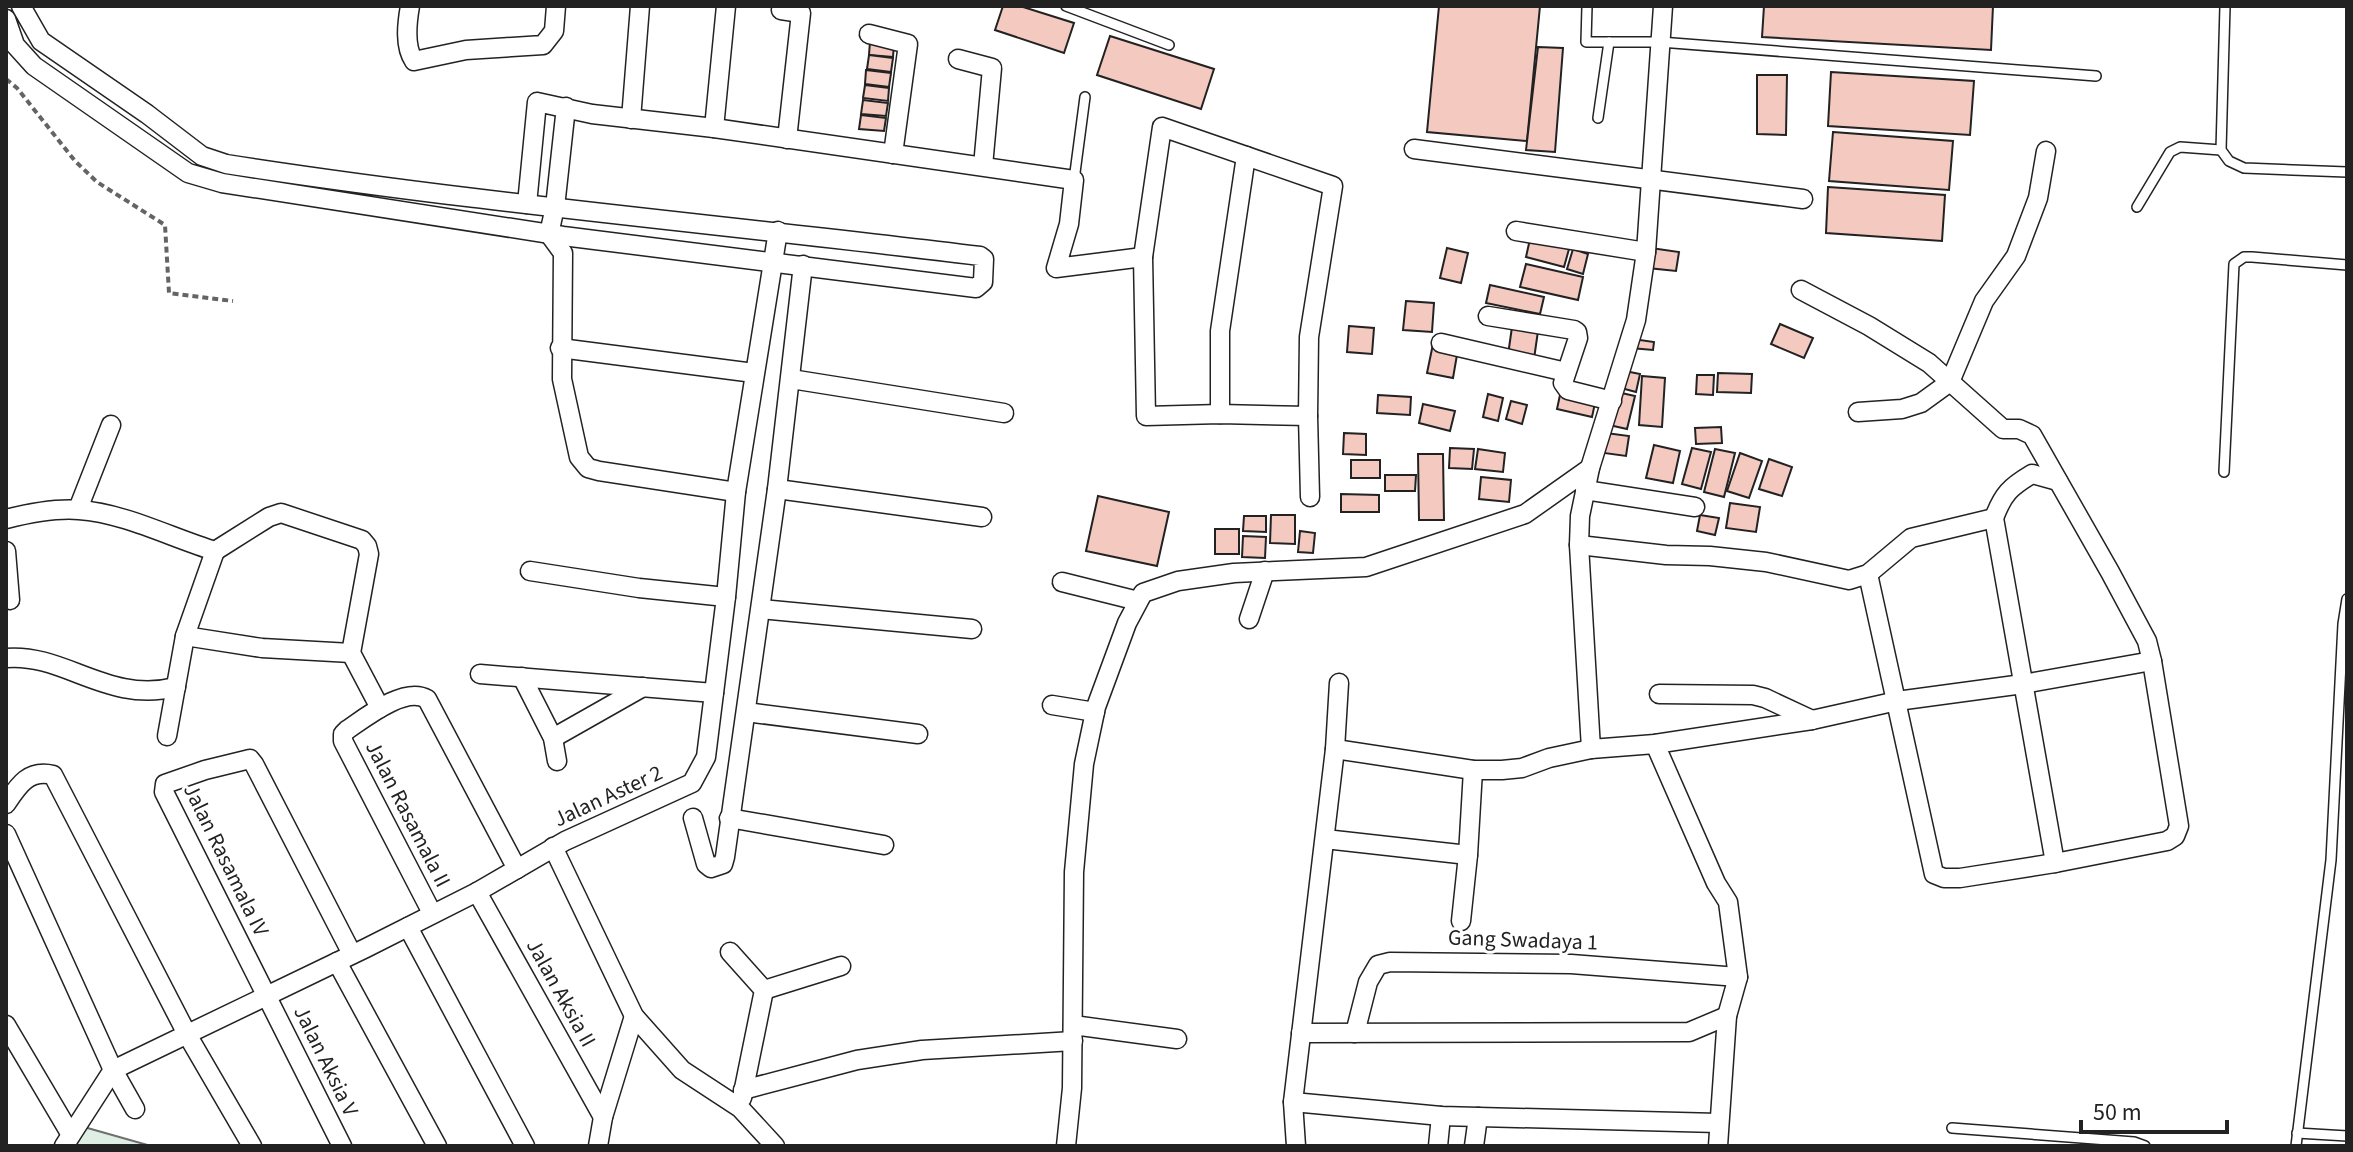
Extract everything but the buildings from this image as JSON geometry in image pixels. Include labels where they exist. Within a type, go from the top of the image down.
[{"type":"street","points":[[6,19],[15,45],[34,66],[188,173],[251,189],[549,234],[976,288],[983,282],[984,259],[778,231],[580,211],[226,164],[202,156],[41,41],[21,6]]},
{"type":"street","points":[[409,15],[411,56],[414,61],[466,50],[543,45],[554,31],[556,6]]},
{"type":"street","points":[[631,119],[640,6]]},
{"type":"street","points":[[714,128],[726,6]]},
{"type":"street","points":[[1591,749],[1580,516],[1590,468],[1636,320],[1646,252],[1663,6]]},
{"type":"street","points":[[781,10],[801,13],[787,139]]},
{"type":"street","points":[[869,34],[908,44],[893,154]]},
{"type":"street","points":[[958,59],[992,68],[983,166]]},
{"type":"street","points":[[527,204],[537,102],[631,119],[714,128],[1074,180],[1069,224],[1056,268],[1143,257]]},
{"type":"street","points":[[566,107],[549,234],[563,253],[562,379],[579,457],[588,468],[736,492]]},
{"type":"street","points":[[1308,416],[1146,416],[1143,257],[1162,127],[1333,186],[1309,337],[1310,497]]},
{"type":"street","points":[[1414,149],[1803,199]]},
{"type":"street","points":[[1858,412],[1902,409],[1921,403],[1950,382],[1984,301],[2021,245],[2038,198],[2046,151]]},
{"type":"street","points":[[188,173],[202,156]]},
{"type":"street","points":[[1220,414],[1220,331],[1246,156]]},
{"type":"street","points":[[563,253],[578,237],[580,211]]},
{"type":"street","name":"Jalan Aster 2","points":[[113,1070],[408,927],[477,892],[553,847],[692,783],[706,757],[736,492],[778,231]]},
{"type":"street","points":[[1516,231],[1646,252]]},
{"type":"street","points":[[693,818],[706,864],[711,868],[723,864],[761,609],[803,265]]},
{"type":"street","points":[[1801,290],[1929,363],[2003,429],[2019,429],[2032,435],[2084,523],[2147,641],[2179,826],[2175,836],[2167,841],[2055,863],[1960,878],[1944,878],[1934,874],[1868,574]]},
{"type":"street","points":[[1488,316],[1577,332],[1563,383],[1568,390],[1612,401]]},
{"type":"street","points":[[1441,343],[1566,372]]},
{"type":"street","points":[[560,348],[754,373]]},
{"type":"street","points":[[791,379],[1004,413]]},
{"type":"street","points":[[78,509],[111,425]]},
{"type":"street","points":[[1066,1146],[1072,1088],[1076,839],[1085,751],[1095,712],[1143,593],[1178,581],[1265,571],[1366,567],[1525,514],[1590,468]]},
{"type":"street","points":[[2055,863],[1994,518],[2012,485],[2032,474],[2058,481]]},
{"type":"street","points":[[777,489],[982,517]]},
{"type":"street","points":[[1585,490],[1695,507]]},
{"type":"street","points":[[6,519],[34,512],[78,509],[109,515],[215,551]]},
{"type":"street","points":[[167,736],[185,636],[215,551],[269,517],[281,513],[362,540],[369,554],[351,653],[380,708],[411,695],[427,699],[517,869]]},
{"type":"street","points":[[1579,545],[1766,562],[1849,580],[1868,574],[1911,538],[1994,518]]},
{"type":"street","points":[[6,551],[10,600]]},
{"type":"street","points":[[530,571],[639,588],[726,597]]},
{"type":"street","points":[[1249,619],[1265,571]]},
{"type":"street","points":[[1062,582],[1138,601]]},
{"type":"street","points":[[761,609],[972,629]]},
{"type":"street","points":[[185,636],[262,648],[351,653]]},
{"type":"street","points":[[6,658],[37,660],[122,689],[157,692],[176,687]]},
{"type":"street","points":[[1335,749],[1473,770],[1522,768],[1549,758],[1591,749],[1655,744],[1812,720],[1897,701],[2023,684],[2152,661]]},
{"type":"street","points":[[480,674],[714,693]]},
{"type":"street","points":[[522,677],[553,738],[557,761]]},
{"type":"street","points":[[1296,1146],[1293,1102],[1335,749],[1339,683]]},
{"type":"street","points":[[553,738],[643,687]]},
{"type":"street","points":[[1659,694],[1753,695],[1812,720]]},
{"type":"street","points":[[1052,705],[1095,712]]},
{"type":"street","name":"Jalan Rasamala II","points":[[380,708],[347,730],[343,741],[432,913]]},
{"type":"street","points":[[746,712],[918,734]]},
{"type":"street","points":[[1655,744],[1716,883],[1728,902],[1738,977],[1727,1016],[1718,1146]]},
{"type":"street","name":"Jalan Rasamala IV","points":[[268,996],[164,792],[165,784],[250,759],[345,958]]},
{"type":"street","points":[[1461,921],[1473,770]]},
{"type":"street","points":[[6,804],[25,778],[41,772],[53,775],[188,1036],[252,1146]]},
{"type":"street","points":[[729,818],[884,845]]},
{"type":"street","points":[[6,834],[113,1070],[135,1109]]},
{"type":"street","points":[[1325,839],[1468,855]]},
{"type":"street","points":[[553,847],[634,1016],[682,1070],[742,1099],[775,1146]]},
{"type":"street","name":"Jalan Aksia II","points":[[477,892],[603,1117]]},
{"type":"street","points":[[408,927],[525,1146]]},
{"type":"street","points":[[730,952],[764,990]]},
{"type":"street","points":[[345,958],[437,1146]]},
{"type":"street","name":"Gang Swadaya 1","points":[[1355,1033],[1368,982],[1378,965],[1390,962],[1571,964],[1738,977]]},
{"type":"street","points":[[764,990],[841,966]]},
{"type":"street","points":[[742,1099],[764,990]]},
{"type":"street","name":"Jalan Aksia V","points":[[268,996],[342,1146]]},
{"type":"street","points":[[598,1146],[603,1117],[634,1016]]},
{"type":"street","points":[[1301,1033],[1689,1032],[1727,1016]]},
{"type":"street","points":[[6,1025],[68,1140],[113,1070]]},
{"type":"street","points":[[742,1099],[857,1060],[922,1050],[1116,1030],[1177,1039]]},
{"type":"street","points":[[1293,1102],[1441,1116],[1718,1123]]},
{"type":"street","points":[[1438,1146],[1441,1116]]},
{"type":"street","points":[[1474,1146],[1478,1117]]},
{"type":"lane","points":[[1066,6],[1169,45]]},
{"type":"lane","points":[[1587,6],[1586,42],[1660,42],[2096,76]]},
{"type":"lane","points":[[2225,6],[2221,150],[2229,161],[2244,168],[2347,172]]},
{"type":"lane","points":[[1598,118],[1609,42]]},
{"type":"lane","points":[[1074,180],[1085,97]]},
{"type":"lane","points":[[2137,207],[2170,152],[2180,147],[2221,150]]},
{"type":"lane","points":[[2224,472],[2234,264],[2244,257],[2252,257],[2347,265]]},
{"type":"lane","points":[[2296,1146],[2331,860],[2347,599]]},
{"type":"lane","points":[[2335,802],[2347,802]]},
{"type":"lane","points":[[1952,1128],[2134,1142],[2145,1146]]},
{"type":"lane","points":[[2297,1133],[2347,1136]]},
{"type":"path","points":[[6,79],[17,88],[75,161],[97,182],[165,225],[169,293],[233,301]]},
{"type":"green space","points":[[84,1127],[151,1146],[76,1146]]}]
